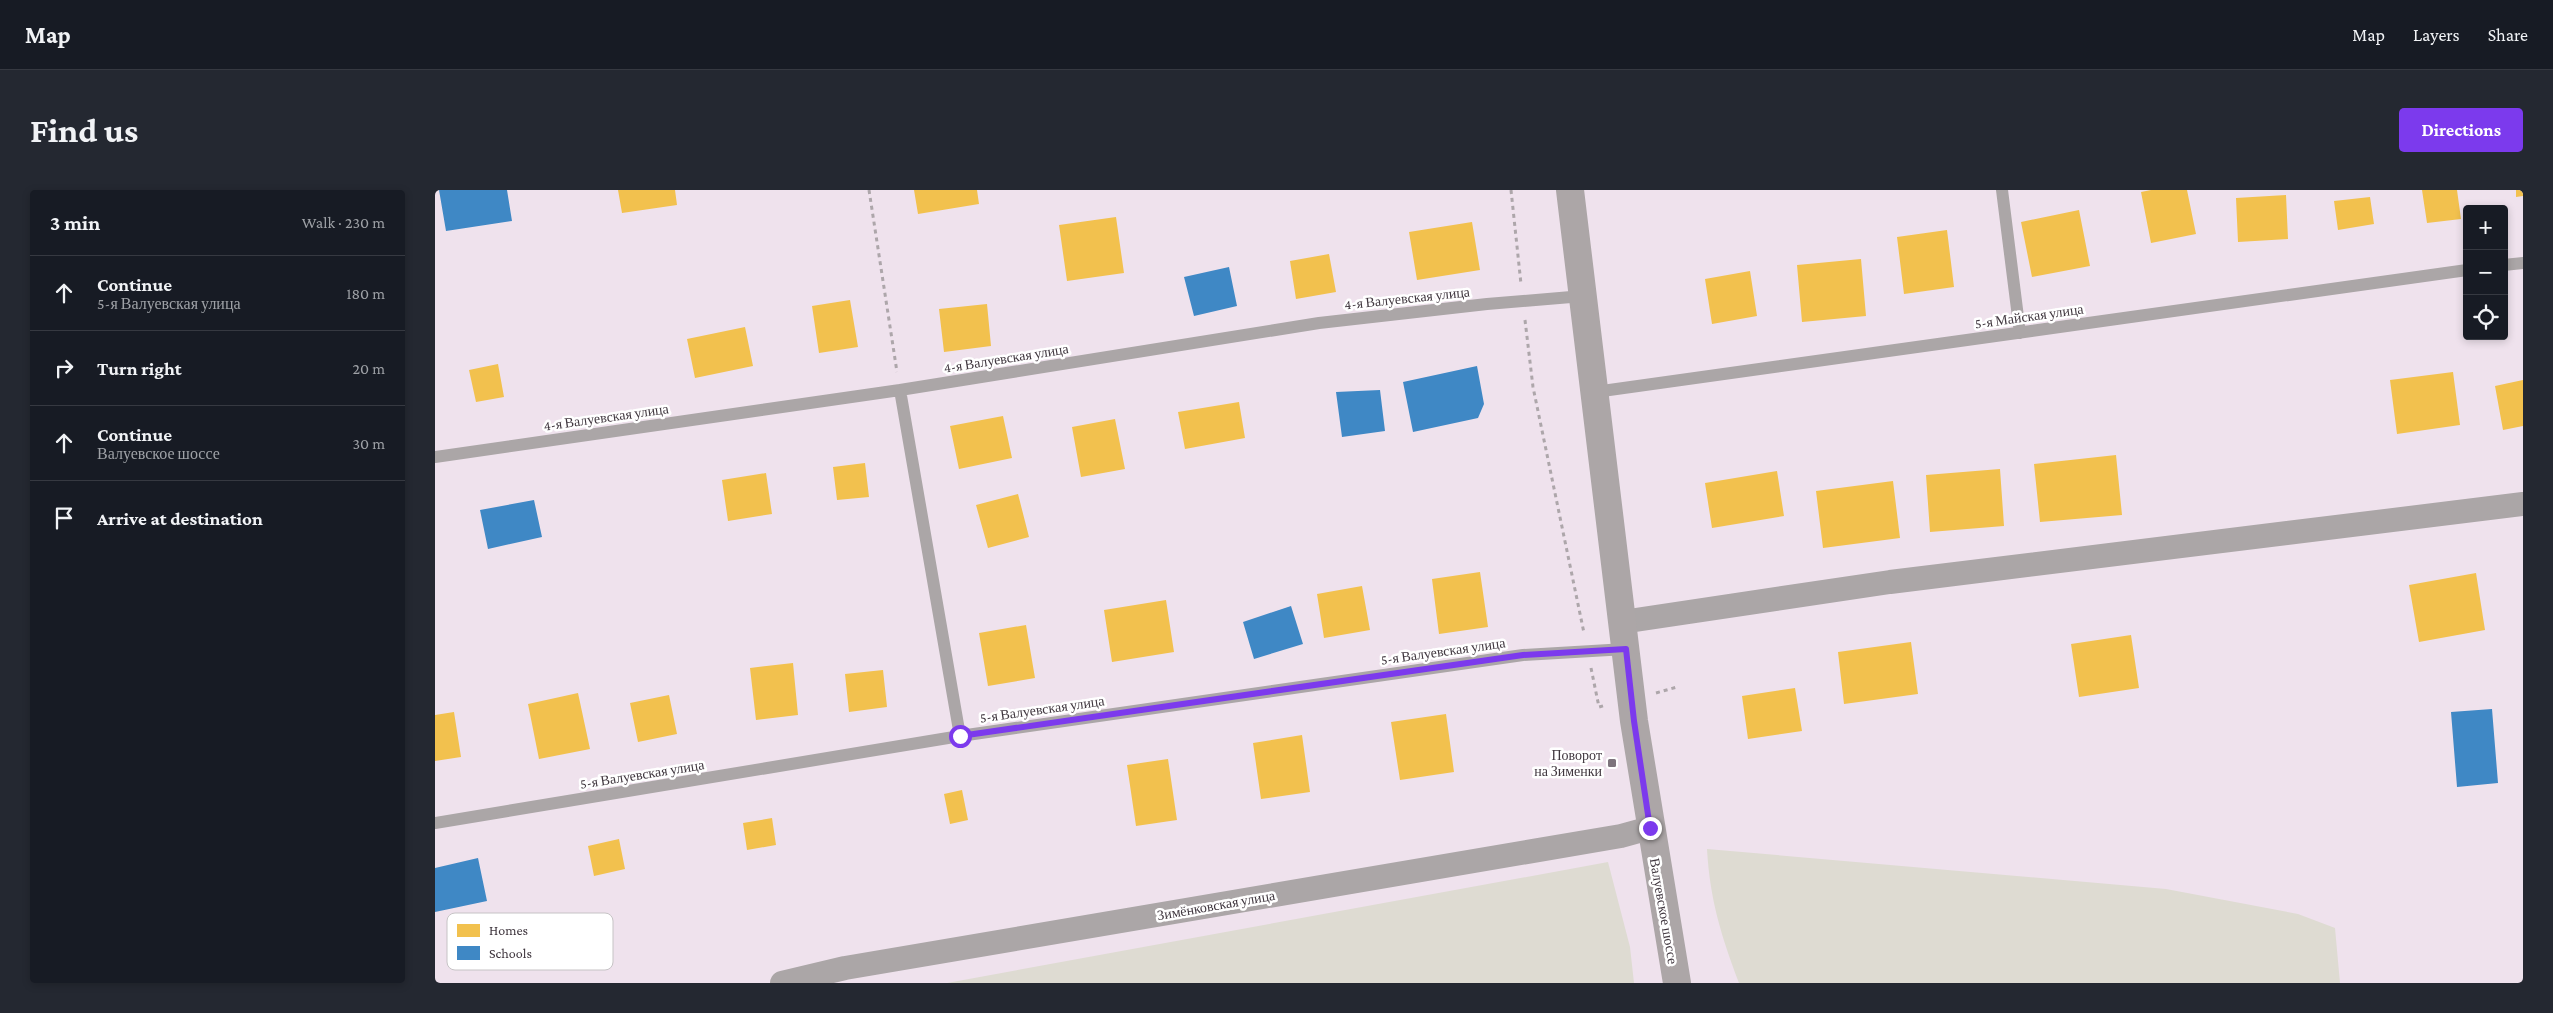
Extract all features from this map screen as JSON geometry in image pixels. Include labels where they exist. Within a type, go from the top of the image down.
[{"type":"street","name":"Валуевское шоссе","points":[[1570,190],[1633,710],[1650,828],[1677,983]]},
{"type":"street","points":[[1622,622],[1890,582],[2523,504]]},
{"type":"street","name":"Зимёнковская улица","points":[[782,983],[845,968],[1621,836],[1650,828]]},
{"type":"lane","points":[[2001,190],[2020,333]]},
{"type":"lane","points":[[2508,264],[2523,262]]},
{"type":"lane","name":"5-я Майская улица","points":[[1595,392],[2463,271]]},
{"type":"lane","name":"4-я Валуевская улица","points":[[435,457],[900,390],[1319,323],[1583,296]]},
{"type":"lane","points":[[900,390],[960,736]]},
{"type":"lane","name":"5-я Валуевская улица","points":[[435,823],[960,736],[1523,655],[1626,649]]},
{"type":"path","points":[[869,190],[900,390]]},
{"type":"path","points":[[1511,190],[1533,387],[1599,707],[1633,710]]},
{"type":"shaded area","points":[[1707,849],[2166,889],[2298,914],[2335,928],[2340,983],[1739,983],[1717,917],[1708,867]]},
{"type":"shaded area","points":[[1608,862],[1630,947],[1634,983],[947,983]]},
{"type":"building: Homes","points":[[618,190],[675,190],[677,205],[622,213]]},
{"type":"building: Homes","points":[[914,190],[977,190],[979,204],[918,214]]},
{"type":"building: Homes","points":[[2151,190],[2187,190],[2196,234],[2151,243],[2141,192]]},
{"type":"building: Homes","points":[[2422,190],[2457,190],[2461,219],[2427,223]]},
{"type":"building: Homes","points":[[2516,190],[2523,190],[2523,196],[2516,197]]},
{"type":"building: Homes","points":[[2286,195],[2288,239],[2238,242],[2236,198]]},
{"type":"building: Homes","points":[[2370,197],[2374,224],[2338,230],[2334,201]]},
{"type":"building: Homes","points":[[2079,210],[2090,266],[2032,277],[2021,222]]},
{"type":"building: Homes","points":[[1116,217],[1124,273],[1067,281],[1059,225]]},
{"type":"building: Homes","points":[[1472,222],[1480,270],[1417,280],[1409,232]]},
{"type":"building: Homes","points":[[1947,230],[1954,287],[1904,294],[1897,237]]},
{"type":"building: Homes","points":[[1329,254],[1336,292],[1296,299],[1290,261]]},
{"type":"building: Homes","points":[[1861,259],[1866,316],[1802,322],[1797,265]]},
{"type":"building: Homes","points":[[1750,271],[1757,316],[1712,324],[1705,279]]},
{"type":"building: Homes","points":[[850,300],[858,347],[819,353],[812,306]]},
{"type":"building: Homes","points":[[987,304],[991,346],[944,352],[939,309]]},
{"type":"building: Homes","points":[[745,327],[753,366],[695,378],[687,339]]},
{"type":"building: Homes","points":[[498,364],[504,397],[476,402],[469,370]]},
{"type":"building: Homes","points":[[2453,372],[2460,425],[2397,434],[2390,380]]},
{"type":"building: Homes","points":[[2523,380],[2523,426],[2503,430],[2495,386]]},
{"type":"building: Homes","points":[[1239,402],[1245,438],[1185,449],[1178,412]]},
{"type":"building: Homes","points":[[1003,416],[1012,458],[959,469],[950,426]]},
{"type":"building: Homes","points":[[1115,419],[1125,469],[1081,477],[1072,427]]},
{"type":"building: Homes","points":[[2116,455],[2122,515],[2040,522],[2034,464]]},
{"type":"building: Homes","points":[[865,463],[869,497],[837,500],[833,467]]},
{"type":"building: Homes","points":[[2000,469],[2004,526],[1930,532],[1926,475]]},
{"type":"building: Homes","points":[[1777,471],[1784,516],[1712,528],[1705,483]]},
{"type":"building: Homes","points":[[766,473],[772,514],[728,521],[722,480]]},
{"type":"building: Homes","points":[[1893,481],[1900,538],[1823,548],[1816,491]]},
{"type":"building: Homes","points":[[1018,494],[1029,537],[988,548],[976,505]]},
{"type":"building: Homes","points":[[1480,572],[1488,627],[1439,634],[1432,579]]},
{"type":"building: Homes","points":[[2476,573],[2485,630],[2419,642],[2409,585]]},
{"type":"building: Homes","points":[[1362,586],[1370,630],[1324,638],[1317,594]]},
{"type":"building: Homes","points":[[1166,600],[1174,652],[1112,662],[1104,610]]},
{"type":"building: Homes","points":[[1026,625],[1035,678],[988,686],[979,633]]},
{"type":"building: Homes","points":[[2131,635],[2139,688],[2079,697],[2071,644]]},
{"type":"building: Homes","points":[[1911,642],[1918,694],[1844,704],[1838,652]]},
{"type":"building: Homes","points":[[793,663],[798,715],[756,720],[750,668]]},
{"type":"building: Homes","points":[[883,670],[887,707],[849,712],[845,674]]},
{"type":"building: Homes","points":[[1795,688],[1802,731],[1748,739],[1742,696]]},
{"type":"building: Homes","points":[[578,693],[590,749],[539,759],[528,704]]},
{"type":"building: Homes","points":[[669,695],[677,734],[638,742],[630,703]]},
{"type":"building: Homes","points":[[454,712],[461,757],[435,761],[435,715]]},
{"type":"building: Homes","points":[[1446,714],[1454,772],[1400,780],[1391,722]]},
{"type":"building: Homes","points":[[1302,735],[1310,792],[1261,799],[1253,743]]},
{"type":"building: Homes","points":[[1168,759],[1177,820],[1136,826],[1127,765]]},
{"type":"building: Homes","points":[[962,790],[968,820],[950,824],[944,794]]},
{"type":"building: Homes","points":[[772,818],[776,845],[747,850],[743,823]]},
{"type":"building: Homes","points":[[619,839],[625,869],[594,876],[588,846]]},
{"type":"building: Schools","points":[[439,190],[507,190],[512,221],[446,231]]},
{"type":"building: Schools","points":[[1229,267],[1237,306],[1194,316],[1184,277]]},
{"type":"building: Schools","points":[[1477,366],[1484,404],[1478,418],[1413,432],[1403,382]]},
{"type":"building: Schools","points":[[1380,390],[1385,431],[1342,437],[1336,392]]},
{"type":"building: Schools","points":[[534,500],[542,537],[488,549],[480,510]]},
{"type":"building: Schools","points":[[1291,606],[1303,644],[1254,659],[1243,622]]},
{"type":"building: Schools","points":[[2492,709],[2498,783],[2457,787],[2451,712]]},
{"type":"building: Schools","points":[[478,858],[487,901],[435,912],[435,868]]},
{"type":"place","name":"Поворот на Зименки","points":[[1612,763]]},
{"type":"route","points":[[960,736],[1523,655],[1626,649],[1634,721],[1650,828]]}]
